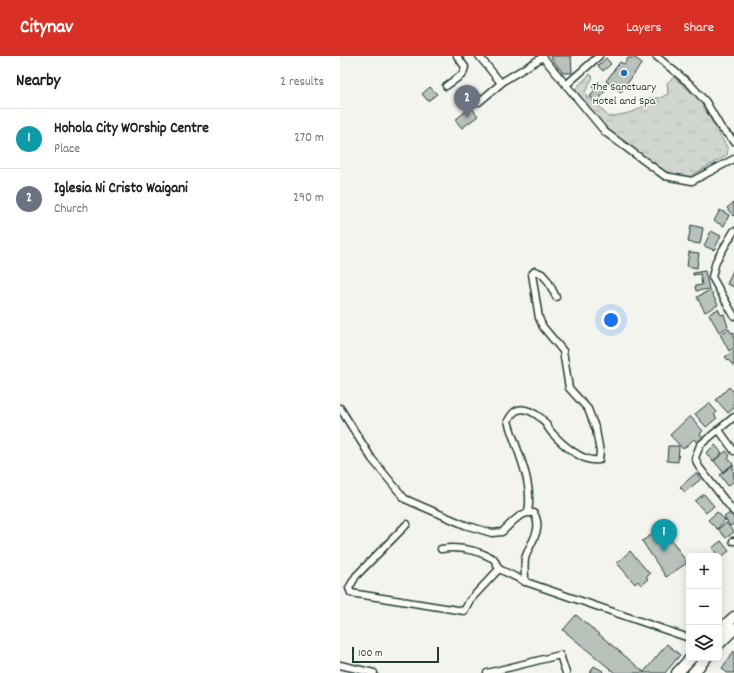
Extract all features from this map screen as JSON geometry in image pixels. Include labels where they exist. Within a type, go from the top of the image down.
[{"type":"main road","points":[[722,628],[734,617]]},
{"type":"main road","points":[[722,641],[734,629]]},
{"type":"main road","points":[[677,673],[688,661]]},
{"type":"main road","points":[[693,673],[703,661]]},
{"type":"street","points":[[446,86],[463,74],[465,67],[457,56]]},
{"type":"street","points":[[479,56],[501,83]]},
{"type":"street","points":[[528,56],[533,62]]},
{"type":"street","points":[[479,102],[501,83],[542,56],[571,93],[605,132],[665,176],[692,182],[734,160]]},
{"type":"street","points":[[566,85],[599,56]]},
{"type":"street","points":[[656,56],[690,84],[706,102],[721,128],[734,141]]},
{"type":"street","points":[[734,231],[716,261],[712,277],[734,314]]},
{"type":"street","points":[[528,512],[530,501],[523,466],[508,420],[512,413],[518,409],[526,409],[541,418],[561,442],[578,454],[593,461],[599,460],[600,452],[596,430],[588,409],[569,388],[563,351],[543,327],[539,318],[532,274],[535,271],[542,274],[556,297]]},
{"type":"street","points":[[340,408],[372,459],[405,499],[465,525],[492,533],[502,532],[521,514],[528,512],[534,514],[538,520],[537,529],[526,558],[525,582]]},
{"type":"street","points":[[734,417],[700,445],[695,458],[699,467],[734,512]]},
{"type":"street","points":[[719,430],[734,451]]},
{"type":"street","points":[[407,524],[356,576],[349,588],[351,593],[464,611],[470,600],[499,569]]},
{"type":"street","points":[[441,549],[464,548],[483,553],[494,559],[499,569],[525,582],[686,637]]},
{"type":"street","points":[[487,673],[560,655],[566,673]]},
{"type":"street","points":[[340,665],[371,673]]},
{"type":"green space","points":[[590,74],[593,77],[585,92],[587,98],[598,104],[608,117],[632,112],[642,107],[649,98],[660,98],[668,94],[667,83],[674,77],[698,98],[728,149],[727,155],[684,180],[667,175],[605,131],[575,95],[574,90]]},
{"type":"building","points":[[550,56],[571,56],[572,73],[563,73]]},
{"type":"building","points":[[606,58],[611,64],[603,71],[598,66]]},
{"type":"building","name":"The Sanctuary Hotel and Spa","points":[[628,58],[635,58],[642,63],[621,92],[606,81],[620,62],[624,64]]},
{"type":"building","points":[[594,84],[605,90],[598,102],[590,97],[595,89],[592,87]]},
{"type":"building","points":[[430,87],[437,94],[428,101],[422,94]]},
{"type":"building","points":[[471,107],[478,116],[462,128],[455,120]]},
{"type":"building","points":[[734,202],[734,215],[733,216],[727,208]]},
{"type":"building","points":[[720,210],[729,215],[724,226],[714,221]]},
{"type":"building","points":[[691,225],[703,228],[700,244],[688,242]]},
{"type":"building","points":[[711,231],[721,236],[714,250],[704,246]]},
{"type":"building","points":[[689,252],[699,253],[697,268],[687,266]]},
{"type":"building","points":[[734,270],[734,287],[727,284]]},
{"type":"building","points":[[705,271],[709,289],[696,291],[695,286],[702,285],[700,274],[693,275],[693,273]]},
{"type":"building","points":[[710,290],[718,305],[705,312],[697,297]]},
{"type":"building","points":[[718,309],[721,315],[724,314],[728,327],[719,332],[709,314]]},
{"type":"building","points":[[729,329],[731,333],[734,332],[734,348],[729,351],[720,334]]},
{"type":"building","points":[[734,351],[734,366],[725,357]]},
{"type":"building","points":[[729,387],[734,392],[734,403],[732,405],[734,408],[728,413],[716,400]]},
{"type":"building","points":[[709,403],[717,412],[714,415],[717,418],[706,427],[695,414]]},
{"type":"building","points":[[690,416],[703,431],[700,434],[703,438],[697,443],[694,439],[683,449],[670,435]]},
{"type":"building","points":[[715,445],[722,453],[713,461],[706,453]]},
{"type":"building","points":[[668,446],[679,446],[678,462],[667,461]]},
{"type":"building","points":[[726,451],[730,456],[728,458],[733,464],[723,472],[714,461]]},
{"type":"building","points":[[733,465],[734,481],[728,486],[720,475]]},
{"type":"building","points":[[696,473],[701,479],[685,492],[680,487]]},
{"type":"building","points":[[704,494],[714,506],[706,513],[695,501]]},
{"type":"building","points":[[717,512],[725,520],[717,529],[708,520]]},
{"type":"building","points":[[730,513],[734,518],[734,524],[730,526],[724,517]]},
{"type":"building","points":[[726,523],[734,532],[726,538],[718,529]]},
{"type":"building","points":[[663,527],[686,564],[666,577],[642,541]]},
{"type":"building","points":[[721,541],[729,551],[722,556],[722,553],[716,553],[712,548]]},
{"type":"building","points":[[630,551],[650,574],[646,577],[648,579],[641,585],[638,581],[635,584],[617,563]]},
{"type":"building","points":[[576,615],[644,672],[667,644],[680,655],[665,673],[615,673],[563,630]]},
{"type":"building","points":[[734,651],[734,673],[727,673],[722,668]]},
{"type":"building","points":[[594,666],[603,671],[602,673],[590,673]]},
{"type":"place","name":"The Sanctuary Hotel and Spa","points":[[624,73]]},
{"type":"place","name":"Iglesia Ni Cristo Waigani","points":[[467,118]]},
{"type":"place","name":"Hohola City WOrship Centre","points":[[664,552]]}]
